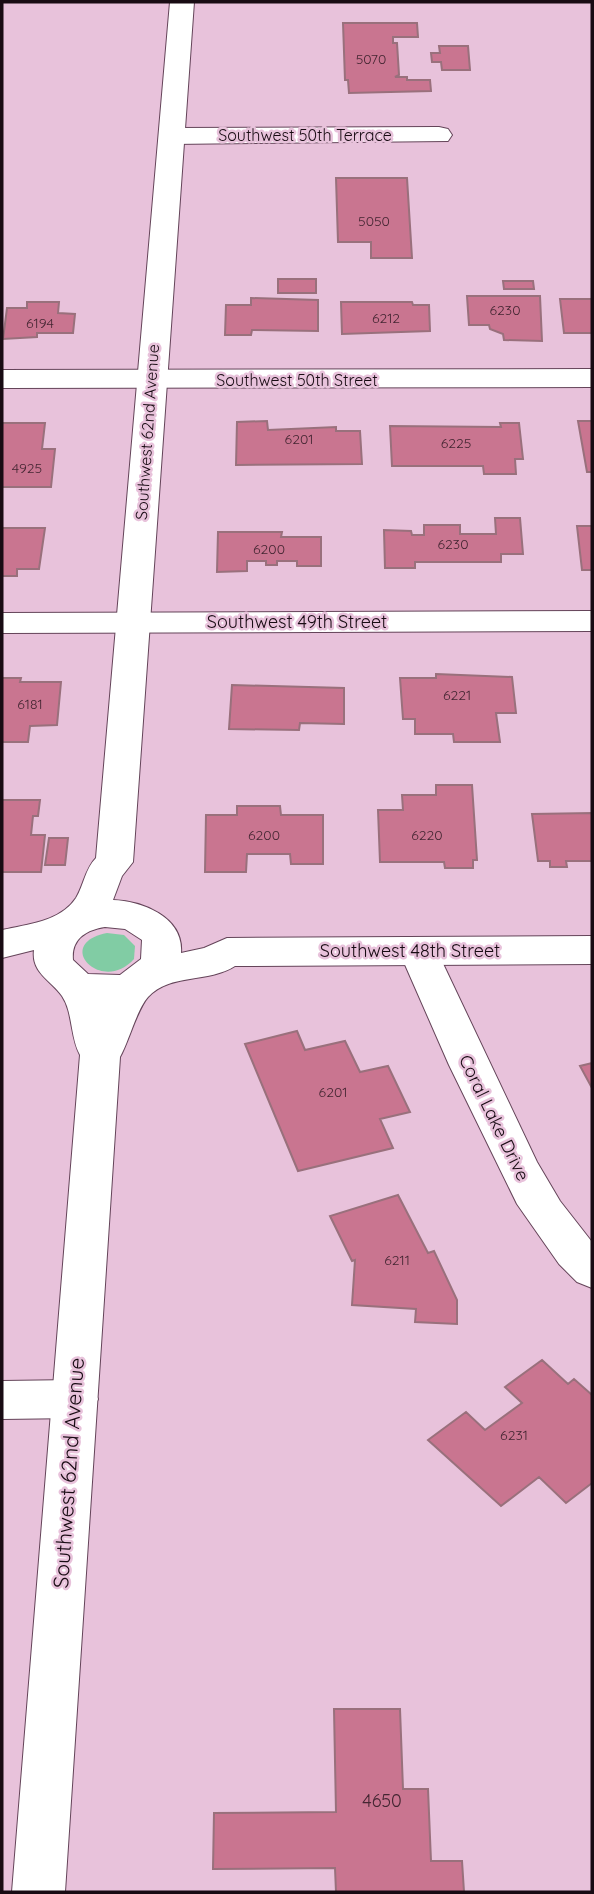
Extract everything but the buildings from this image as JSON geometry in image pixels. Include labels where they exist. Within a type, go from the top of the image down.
[{"type":"street","name":"Southwest 62nd Avenue","points":[[73,924],[94,901],[106,870],[114,862],[150,380],[182,2]]},
{"type":"street","name":"Southwest 50th Terrace","points":[[172,136],[439,135]]},
{"type":"street","name":"Southwest 50th Street","points":[[2,379],[592,378]]},
{"type":"street","name":"Southwest 49th Street","points":[[2,623],[592,621]]},
{"type":"street","points":[[2,963],[109,992],[145,978],[162,960],[163,946],[146,925],[125,870],[114,862]]},
{"type":"street","points":[[2,944],[73,924],[97,913],[146,925]]},
{"type":"street","points":[[68,979],[55,965],[52,953],[56,940],[73,924]]},
{"type":"street","name":"Southwest 48th Street","points":[[146,925],[216,943],[227,951],[592,950]]},
{"type":"street","name":"Southwest 48th Street","points":[[145,978],[215,960],[227,951]]},
{"type":"street","name":"Coral Lake Drive","points":[[418,951],[445,1016],[528,1189],[546,1217],[592,1270]]},
{"type":"street","name":"Southwest 62nd Avenue","points":[[38,1892],[100,1055],[111,1041],[122,1002],[145,978]]},
{"type":"street","name":"Southwest 62nd Avenue","points":[[68,979],[83,1002],[91,1041],[100,1055]]},
{"type":"street","points":[[2,1400],[75,1399]]},
{"type":"green space","points":[[107,933],[124,935],[135,946],[134,959],[121,969],[109,972],[88,964],[83,956],[84,947],[91,939]]}]
